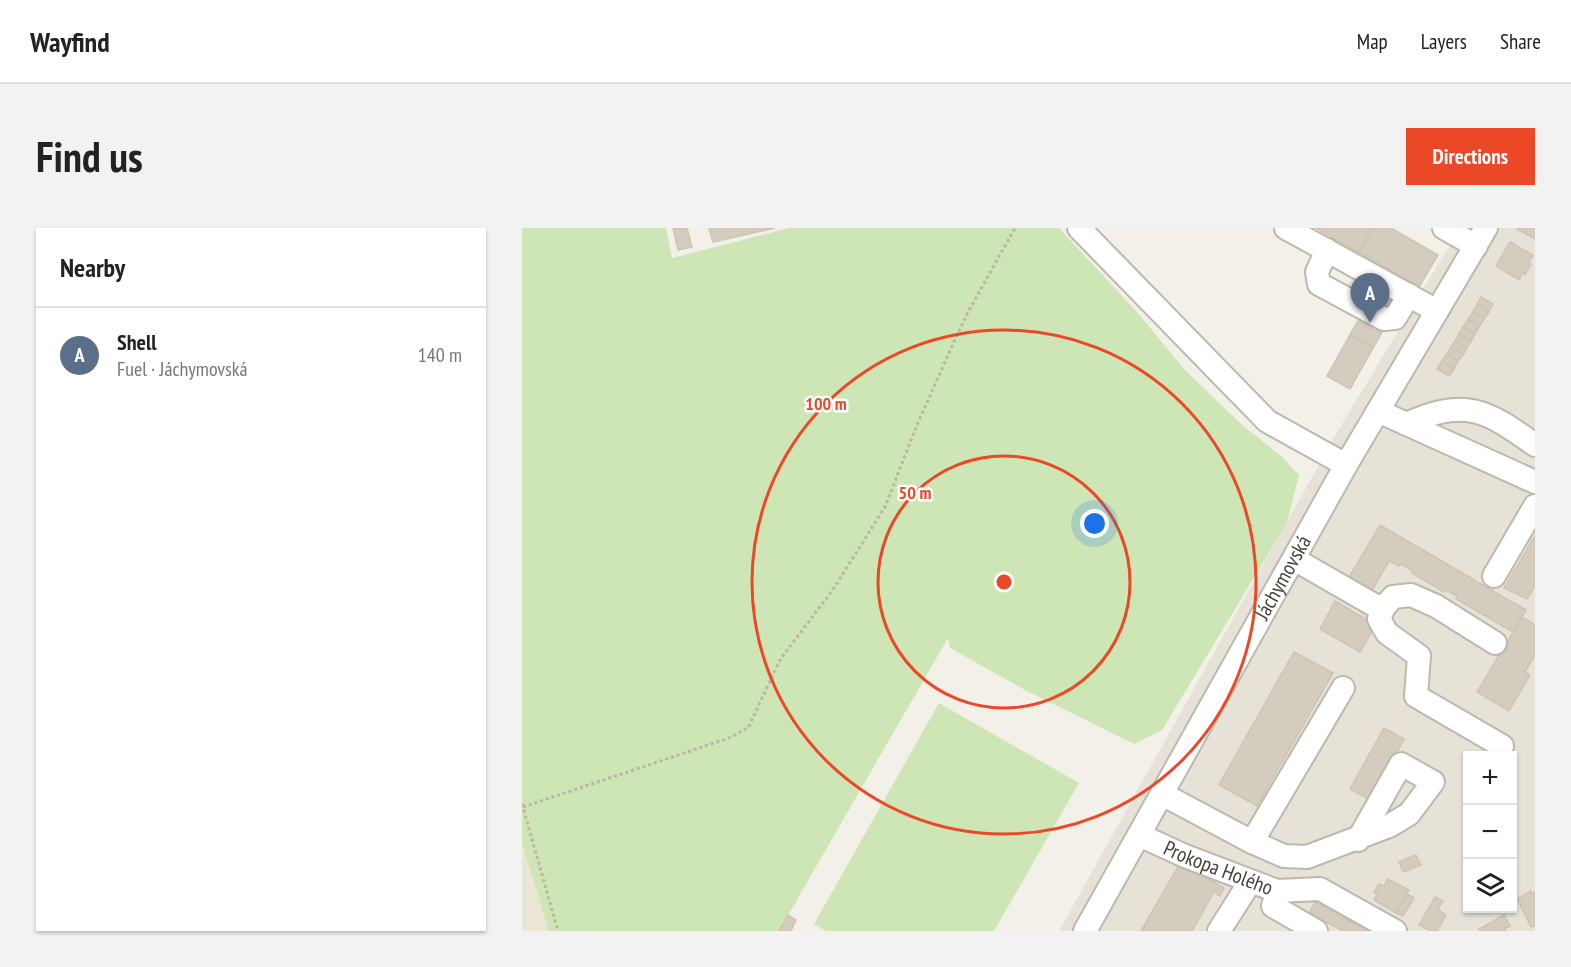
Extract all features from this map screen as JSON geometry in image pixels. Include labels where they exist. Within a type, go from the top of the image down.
[{"type":"street","points":[[1079,228],[1267,421],[1346,465]]},
{"type":"street","points":[[1286,228],[1437,311]]},
{"type":"street","points":[[1444,228],[1481,237]]},
{"type":"street","name":"Jáchymovská","points":[[1085,931],[1346,465],[1481,237]]},
{"type":"street","points":[[1327,250],[1317,272],[1319,284],[1384,319],[1395,318],[1409,295]]},
{"type":"street","points":[[1406,424],[1430,413],[1453,408],[1484,414],[1503,422],[1535,445]]},
{"type":"street","points":[[1378,411],[1535,483]]},
{"type":"street","points":[[1494,576],[1535,506]]},
{"type":"street","points":[[1294,559],[1374,605],[1384,607]]},
{"type":"street","points":[[1495,643],[1436,606],[1411,595],[1393,597],[1384,607],[1379,619],[1387,633],[1419,656],[1416,696],[1502,746]]},
{"type":"street","points":[[1252,842],[1343,688]]},
{"type":"street","points":[[1162,794],[1252,842],[1284,856],[1307,857],[1358,840]]},
{"type":"street","name":"Prokopa Holého","points":[[1139,835],[1250,882],[1277,891],[1320,889],[1395,931]]},
{"type":"street","points":[[1219,931],[1250,882]]},
{"type":"street","points":[[1277,891],[1273,906],[1316,931]]},
{"type":"path","points":[[558,931],[522,805],[729,738],[748,728],[781,658],[832,591],[885,507],[917,425],[953,344],[1015,228]]},
{"type":"shaded area","points":[[1460,228],[1535,228],[1535,931],[1059,931],[1336,434]]},
{"type":"shaded area","points":[[522,843],[549,931],[522,931]]},
{"type":"green space","points":[[522,228],[666,228],[672,258],[789,228],[1059,228],[1137,312],[1185,370],[1242,425],[1281,456],[1299,475],[1287,523],[1162,730],[1134,744],[1025,690],[950,648],[948,638],[779,931],[549,931],[522,843]]},
{"type":"green space","points":[[939,703],[1079,783],[994,931],[826,931],[814,924]]},
{"type":"building","points":[[673,228],[687,228],[692,247],[678,250]]},
{"type":"building","points":[[709,228],[775,228],[713,242]]},
{"type":"building","points":[[1316,228],[1373,228],[1359,253]]},
{"type":"building","points":[[1373,228],[1391,228],[1438,255],[1419,287],[1359,252]]},
{"type":"building","points":[[1535,228],[1535,239],[1517,229]]},
{"type":"building","points":[[1510,242],[1533,255],[1525,275],[1522,273],[1519,280],[1496,266]]},
{"type":"building","points":[[1377,288],[1400,301],[1373,348],[1350,335]]},
{"type":"building","points":[[1481,297],[1493,304],[1489,312],[1477,304]]},
{"type":"building","points":[[1477,304],[1489,312],[1484,319],[1473,312]]},
{"type":"building","points":[[1473,312],[1484,319],[1479,327],[1468,320]]},
{"type":"building","points":[[1468,320],[1479,327],[1475,334],[1463,327]]},
{"type":"building","points":[[1463,327],[1475,334],[1471,341],[1459,334]]},
{"type":"building","points":[[1459,334],[1471,341],[1467,348],[1455,341]]},
{"type":"building","points":[[1350,335],[1373,348],[1350,389],[1327,376]]},
{"type":"building","points":[[1455,341],[1467,348],[1463,355],[1451,347]]},
{"type":"building","points":[[1451,347],[1463,355],[1458,361],[1447,354]]},
{"type":"building","points":[[1447,354],[1458,361],[1454,369],[1442,361]]},
{"type":"building","points":[[1442,361],[1454,369],[1449,376],[1437,369]]},
{"type":"building","points":[[1380,525],[1526,610],[1513,632],[1456,599],[1457,596],[1446,590],[1444,592],[1412,573],[1413,571],[1401,564],[1399,566],[1389,561],[1371,592],[1348,579]]},
{"type":"building","points":[[1535,536],[1535,586],[1527,599],[1504,588]]},
{"type":"building","points":[[1335,601],[1376,625],[1360,652],[1320,629]]},
{"type":"building","points":[[1522,617],[1535,625],[1535,655],[1525,672],[1530,675],[1509,711],[1477,692]]},
{"type":"building","points":[[1294,652],[1333,673],[1257,806],[1219,785]]},
{"type":"building","points":[[1384,728],[1404,739],[1370,800],[1350,789]]},
{"type":"building","points":[[1416,855],[1421,865],[1403,872],[1399,862]]},
{"type":"building","points":[[1180,863],[1224,888],[1220,896],[1214,892],[1192,931],[1141,931]]},
{"type":"building","points":[[1388,879],[1409,890],[1396,913],[1374,900],[1377,894],[1374,892],[1379,884],[1384,886]]},
{"type":"building","points":[[1531,891],[1532,894],[1535,892],[1535,926],[1531,927],[1517,899]]},
{"type":"building","points":[[1407,894],[1414,898],[1403,916],[1396,913]]},
{"type":"building","points":[[1435,897],[1443,901],[1438,910],[1446,915],[1437,931],[1430,931],[1419,925]]},
{"type":"building","points":[[1315,902],[1368,931],[1343,931],[1309,913]]},
{"type":"building","points":[[788,915],[796,920],[791,931],[779,931]]},
{"type":"building","points":[[1504,915],[1510,926],[1505,928],[1506,931],[1480,931],[1479,929]]},
{"type":"place","name":"Shell","points":[[1370,323]]}]
